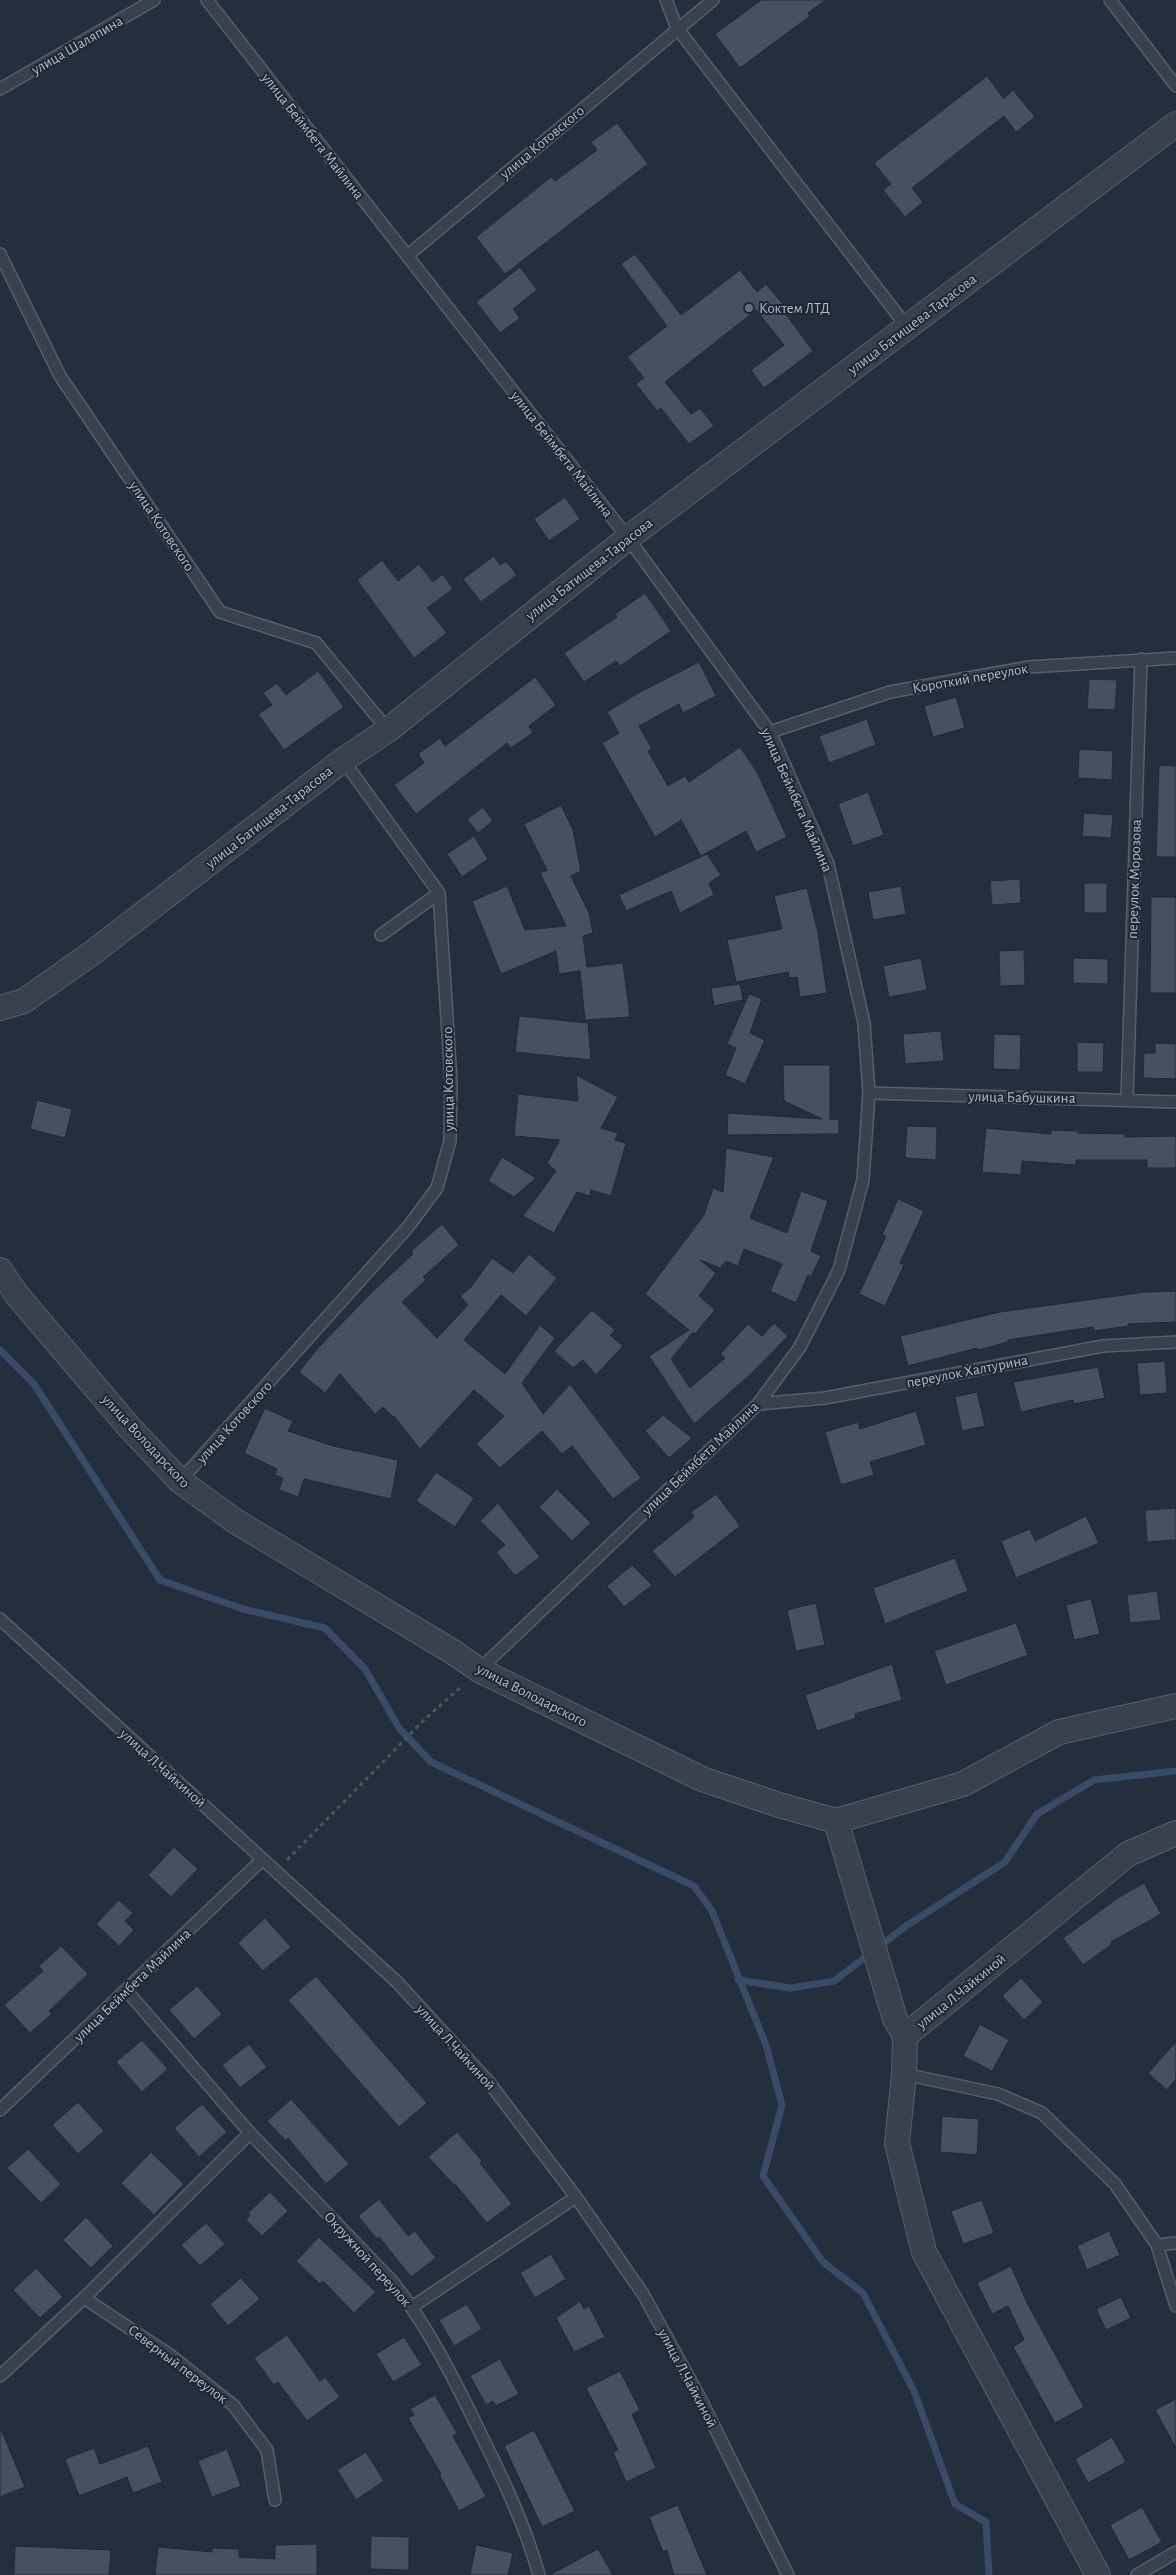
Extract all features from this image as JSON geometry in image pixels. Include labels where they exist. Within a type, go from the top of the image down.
[{"type":"street","name":"улица Батищева-Тарасова","points":[[0,1008],[24,1001],[92,953],[344,760],[388,730],[628,538],[1176,124]]},
{"type":"street","name":"улица Володарского","points":[[0,1270],[17,1295],[129,1427],[180,1482],[236,1521],[453,1652],[479,1670],[702,1779],[779,1805],[836,1821]]},
{"type":"street","points":[[905,2036],[895,2018],[836,1821],[963,1784],[1059,1732],[1176,1706]]},
{"type":"street","name":"улица Л.Чайкиной","points":[[1098,2575],[924,2252],[897,2143],[904,2074],[905,2036],[1128,1854],[1176,1833]]},
{"type":"lane","name":"улица Шаляпина","points":[[0,89],[154,0]]},
{"type":"lane","name":"улица Беймбета Майлина","points":[[207,0],[628,538],[770,732],[828,864],[864,1023],[868,1093],[863,1180],[839,1270],[800,1347],[758,1404],[479,1670]]},
{"type":"lane","points":[[666,0],[677,28],[907,328]]},
{"type":"lane","name":"улица Котовского","points":[[407,256],[677,28],[713,0]]},
{"type":"lane","points":[[1110,0],[1176,86]]},
{"type":"lane","name":"улица Котовского","points":[[0,254],[60,376],[220,612],[316,643],[388,730]]},
{"type":"lane","name":"Короткий переулок","points":[[770,732],[890,692],[1029,667],[1176,658]]},
{"type":"lane","name":"переулок Морозова","points":[[1127,1099],[1141,659]]},
{"type":"lane","points":[[344,760],[439,893],[381,935]]},
{"type":"lane","name":"улица Котовского","points":[[180,1482],[408,1227],[437,1188],[450,1141],[451,1081],[439,893]]},
{"type":"lane","name":"улица Бабушкина","points":[[868,1093],[1127,1099],[1176,1102]]},
{"type":"lane","name":"переулок Халтурина","points":[[758,1404],[824,1398],[1103,1346],[1176,1342]]},
{"type":"lane","name":"улица Л.Чайкиной","points":[[0,1619],[397,1982],[488,2081],[576,2197],[643,2294],[698,2396],[788,2575]]},
{"type":"lane","name":"улица Беймбета Майлина","points":[[0,2110],[263,1859]]},
{"type":"lane","name":"Окружной переулок","points":[[126,1990],[250,2133],[392,2281],[412,2307],[444,2361],[492,2456],[532,2551],[539,2575]]},
{"type":"lane","points":[[904,2074],[998,2094],[1042,2114],[1115,2184],[1157,2245],[1176,2306]]},
{"type":"lane","points":[[0,2376],[84,2298],[250,2133]]},
{"type":"lane","points":[[412,2307],[576,2197]]},
{"type":"lane","points":[[1157,2245],[1176,2243]]},
{"type":"lane","name":"Северный переулок","points":[[84,2298],[170,2355],[233,2406],[267,2450],[275,2500]]},
{"type":"lane","points":[[1137,2575],[1176,2552]]},
{"type":"path","points":[[276,1871],[424,1720],[479,1670]]},
{"type":"building","points":[[761,0],[826,0],[808,13],[810,16],[740,68],[715,34]]},
{"type":"building","points":[[987,76],[1004,99],[1013,90],[1035,117],[1016,132],[1004,116],[912,188],[923,202],[905,217],[883,190],[891,184],[874,163]]},
{"type":"building","points":[[617,123],[648,164],[505,274],[476,237],[551,177],[555,181],[597,150],[591,142]]},
{"type":"building","points":[[635,254],[681,315],[740,270],[757,292],[766,284],[788,310],[785,313],[813,351],[764,388],[751,370],[784,345],[756,310],[665,382],[691,414],[700,408],[714,426],[689,444],[661,408],[657,411],[636,384],[644,378],[627,357],[667,326],[621,264]]},
{"type":"building","points":[[520,267],[537,290],[513,309],[520,318],[500,333],[476,302]]},
{"type":"building","points":[[565,497],[580,519],[549,541],[534,519]]},
{"type":"building","points":[[494,556],[500,565],[506,561],[517,575],[481,602],[463,579]]},
{"type":"building","points":[[382,560],[398,581],[419,564],[433,582],[443,574],[453,589],[427,608],[447,633],[414,658],[357,580]]},
{"type":"building","points":[[645,593],[671,631],[620,666],[616,661],[584,682],[564,653],[617,617],[615,614]]},
{"type":"building","points":[[699,662],[716,696],[683,713],[679,704],[639,726],[652,749],[648,751],[668,786],[685,776],[689,782],[740,747],[757,772],[787,837],[756,852],[746,831],[701,856],[681,820],[655,837],[602,743],[619,733],[607,712],[640,692]]},
{"type":"building","points":[[318,671],[344,707],[284,750],[258,714],[272,705],[263,693],[277,683],[286,695]]},
{"type":"building","points":[[535,677],[556,705],[529,726],[533,733],[511,748],[507,743],[416,814],[394,785],[424,763],[418,754],[440,738],[445,746]]},
{"type":"building","points":[[1089,679],[1117,680],[1115,710],[1087,709]]},
{"type":"building","points":[[956,697],[965,728],[933,737],[924,706]]},
{"type":"building","points":[[867,719],[876,745],[829,763],[819,736]]},
{"type":"building","points":[[1079,749],[1113,751],[1112,780],[1078,778]]},
{"type":"building","points":[[1159,765],[1176,766],[1176,857],[1156,857]]},
{"type":"building","points":[[868,792],[884,835],[853,846],[838,804]]},
{"type":"building","points":[[561,805],[573,830],[581,871],[571,876],[589,913],[593,933],[583,936],[587,967],[623,963],[630,1017],[585,1020],[580,971],[559,974],[556,951],[501,974],[472,901],[507,886],[525,930],[566,926],[540,873],[547,870],[524,824]]},
{"type":"building","points":[[483,807],[493,821],[478,833],[467,819]]},
{"type":"building","points":[[1084,813],[1113,815],[1111,838],[1082,836]]},
{"type":"building","points":[[474,836],[488,859],[462,877],[447,854]]},
{"type":"building","points":[[707,854],[721,875],[709,883],[714,895],[680,913],[671,891],[626,911],[619,895]]},
{"type":"building","points":[[1020,879],[1021,903],[992,905],[990,881]]},
{"type":"building","points":[[1084,883],[1107,883],[1107,913],[1084,913]]},
{"type":"building","points":[[901,886],[906,914],[873,920],[868,892]]},
{"type":"building","points":[[807,888],[818,933],[827,993],[800,997],[797,977],[789,978],[788,972],[736,982],[727,940],[782,929],[774,896]]},
{"type":"building","points":[[1151,897],[1176,897],[1176,993],[1150,993]]},
{"type":"building","points":[[1024,950],[1025,985],[1000,986],[999,951]]},
{"type":"building","points":[[921,958],[927,990],[889,997],[883,966]]},
{"type":"building","points":[[1073,958],[1108,959],[1108,984],[1073,983]]},
{"type":"building","points":[[740,984],[743,1000],[714,1006],[711,988]]},
{"type":"building","points":[[749,994],[762,999],[750,1033],[765,1040],[745,1084],[725,1075],[736,1048],[727,1044]]},
{"type":"building","points":[[519,1016],[588,1023],[591,1060],[515,1052]]},
{"type":"building","points":[[941,1031],[944,1061],[905,1064],[903,1034]]},
{"type":"building","points":[[994,1034],[1021,1035],[1020,1070],[993,1069]]},
{"type":"building","points":[[1077,1042],[1104,1043],[1103,1072],[1077,1072]]},
{"type":"building","points":[[1155,1043],[1176,1044],[1176,1079],[1143,1078],[1144,1053],[1155,1053]]},
{"type":"building","points":[[783,1065],[830,1065],[830,1119],[839,1120],[839,1134],[727,1135],[728,1113],[822,1119],[784,1101]]},
{"type":"building","points":[[576,1075],[618,1097],[601,1128],[618,1133],[615,1140],[626,1143],[611,1196],[591,1190],[590,1196],[577,1192],[554,1233],[523,1216],[556,1171],[547,1163],[560,1140],[514,1136],[518,1094],[578,1101]]},
{"type":"building","points":[[37,1100],[72,1109],[65,1138],[30,1129]]},
{"type":"building","points":[[907,1126],[937,1127],[936,1160],[905,1158]]},
{"type":"building","points":[[986,1128],[1051,1134],[1051,1130],[1078,1131],[1078,1133],[1125,1134],[1125,1137],[1176,1136],[1176,1168],[1147,1168],[1147,1160],[1076,1160],[1076,1165],[1022,1161],[1021,1175],[982,1172]]},
{"type":"building","points":[[726,1148],[774,1157],[750,1218],[787,1233],[801,1191],[828,1201],[811,1251],[821,1256],[811,1277],[808,1275],[796,1303],[770,1291],[782,1264],[744,1249],[738,1266],[726,1261],[720,1268],[700,1260],[716,1273],[699,1296],[715,1310],[695,1334],[693,1332],[671,1359],[690,1388],[725,1358],[720,1354],[748,1324],[762,1336],[774,1323],[788,1336],[752,1373],[694,1424],[649,1356],[689,1330],[645,1294],[704,1215],[713,1188],[723,1192]]},
{"type":"building","points":[[502,1157],[536,1178],[514,1197],[488,1181]]},
{"type":"building","points":[[898,1199],[924,1211],[900,1263],[904,1265],[885,1306],[859,1294],[886,1236],[882,1235]]},
{"type":"building","points":[[442,1224],[459,1245],[423,1277],[426,1280],[402,1302],[437,1338],[468,1305],[460,1296],[471,1287],[492,1258],[513,1273],[529,1254],[557,1278],[526,1316],[501,1295],[464,1340],[505,1374],[540,1325],[555,1338],[522,1383],[543,1414],[570,1384],[641,1478],[613,1499],[572,1446],[562,1454],[542,1431],[500,1468],[476,1444],[504,1416],[474,1390],[420,1449],[394,1416],[383,1407],[375,1414],[340,1374],[325,1393],[299,1372],[318,1348],[371,1293],[413,1254],[411,1251]]},
{"type":"building","points":[[1176,1291],[1176,1322],[1128,1324],[1128,1326],[1094,1331],[1093,1327],[1008,1340],[1008,1342],[978,1350],[977,1348],[908,1366],[900,1336],[1000,1312],[1145,1292]]},
{"type":"building","points":[[592,1310],[615,1330],[610,1335],[623,1346],[596,1375],[583,1360],[573,1368],[554,1351]]},
{"type":"building","points":[[1165,1361],[1167,1393],[1140,1395],[1137,1363]]},
{"type":"building","points":[[1098,1367],[1105,1398],[1074,1404],[1073,1400],[1021,1412],[1013,1382]]},
{"type":"building","points":[[977,1392],[985,1426],[962,1431],[955,1397]]},
{"type":"building","points":[[265,1408],[293,1421],[288,1431],[333,1446],[398,1460],[391,1499],[304,1479],[298,1497],[279,1490],[283,1478],[275,1475],[277,1469],[244,1453]]},
{"type":"building","points":[[916,1411],[926,1445],[870,1462],[874,1475],[841,1485],[825,1432],[858,1422],[860,1429]]},
{"type":"building","points":[[663,1415],[692,1438],[669,1458],[645,1431]]},
{"type":"building","points":[[436,1472],[474,1498],[455,1527],[416,1501]]},
{"type":"building","points":[[557,1489],[591,1523],[572,1541],[539,1507]]},
{"type":"building","points":[[716,1494],[740,1526],[675,1577],[652,1551],[694,1517],[691,1512]]},
{"type":"building","points":[[498,1503],[540,1557],[515,1576],[496,1552],[505,1545],[480,1521]]},
{"type":"building","points":[[1176,1508],[1176,1540],[1147,1542],[1145,1510]]},
{"type":"building","points":[[1086,1516],[1099,1543],[1016,1578],[1001,1541],[1030,1529],[1035,1541]]},
{"type":"building","points":[[955,1558],[968,1591],[885,1624],[873,1588]]},
{"type":"building","points":[[632,1565],[652,1585],[624,1607],[607,1586]]},
{"type":"building","points":[[1157,1591],[1161,1620],[1130,1623],[1127,1595]]},
{"type":"building","points":[[1091,1599],[1100,1634],[1074,1640],[1066,1605]]},
{"type":"building","points":[[816,1603],[825,1645],[796,1651],[787,1610]]},
{"type":"building","points":[[1016,1623],[1028,1655],[946,1685],[934,1651]]},
{"type":"building","points":[[892,1664],[902,1700],[855,1714],[856,1718],[817,1731],[805,1695]]},
{"type":"building","points":[[174,1847],[198,1869],[171,1897],[148,1875]]},
{"type":"building","points":[[1144,1883],[1161,1914],[1111,1942],[1112,1944],[1083,1965],[1063,1938],[1118,1898]]},
{"type":"building","points":[[119,1900],[133,1913],[125,1921],[134,1930],[119,1946],[96,1924]]},
{"type":"building","points":[[265,1918],[291,1947],[263,1971],[238,1943]]},
{"type":"building","points":[[61,1946],[88,1974],[49,2011],[52,2014],[30,2033],[4,2005],[43,1971],[39,1966]]},
{"type":"building","points":[[316,1976],[427,2103],[399,2127],[288,2000]]},
{"type":"building","points":[[1021,1978],[1043,2002],[1024,2020],[1002,1996]]},
{"type":"building","points":[[197,1986],[222,2014],[194,2039],[169,2010]]},
{"type":"building","points":[[980,2024],[1009,2040],[992,2071],[963,2056]]},
{"type":"building","points":[[142,2040],[168,2069],[142,2092],[116,2062]]},
{"type":"building","points":[[1176,2042],[1176,2079],[1167,2090],[1148,2073]]},
{"type":"building","points":[[249,2044],[267,2067],[240,2088],[222,2065]]},
{"type":"building","points":[[291,2099],[349,2164],[326,2184],[288,2138],[286,2141],[267,2121]]},
{"type":"building","points":[[78,2102],[104,2131],[78,2154],[52,2125]]},
{"type":"building","points":[[202,2104],[227,2132],[199,2157],[174,2128]]},
{"type":"building","points":[[942,2116],[979,2119],[977,2155],[940,2152]]},
{"type":"building","points":[[457,2132],[482,2161],[480,2163],[512,2204],[487,2223],[455,2184],[428,2157]]},
{"type":"building","points":[[28,2149],[61,2184],[41,2203],[7,2168]]},
{"type":"building","points":[[151,2152],[184,2184],[154,2215],[121,2183]]},
{"type":"building","points":[[270,2192],[288,2211],[262,2236],[246,2220],[250,2215],[248,2213]]},
{"type":"building","points":[[379,2199],[408,2236],[415,2231],[436,2258],[411,2277],[379,2237],[377,2239],[358,2216]]},
{"type":"building","points":[[982,2200],[994,2233],[963,2244],[951,2211]]},
{"type":"building","points":[[86,2217],[113,2246],[91,2268],[63,2240]]},
{"type":"building","points":[[206,2223],[225,2244],[200,2266],[181,2245]]},
{"type":"building","points":[[1109,2231],[1120,2255],[1087,2270],[1077,2246]]},
{"type":"building","points":[[319,2237],[376,2292],[354,2313],[323,2281],[320,2284],[296,2261]]},
{"type":"building","points":[[551,2254],[566,2279],[535,2298],[520,2273]]},
{"type":"building","points":[[1011,2266],[1027,2303],[1084,2407],[1055,2423],[1013,2347],[1024,2340],[1008,2306],[992,2314],[977,2283]]},
{"type":"building","points":[[36,2268],[63,2297],[40,2318],[13,2290]]},
{"type":"building","points":[[241,2278],[260,2299],[228,2326],[210,2304]]},
{"type":"building","points":[[1121,2297],[1131,2318],[1106,2330],[1096,2309]]},
{"type":"building","points":[[580,2301],[584,2309],[589,2306],[605,2337],[574,2352],[556,2318]]},
{"type":"building","points":[[467,2304],[482,2329],[454,2346],[439,2320]]},
{"type":"building","points":[[287,2335],[320,2381],[325,2377],[340,2397],[307,2421],[278,2382],[274,2385],[254,2358]]},
{"type":"building","points":[[404,2337],[422,2365],[393,2382],[376,2354]]},
{"type":"building","points":[[500,2359],[519,2394],[496,2406],[493,2401],[486,2405],[470,2376]]},
{"type":"building","points":[[620,2371],[640,2410],[632,2414],[656,2468],[626,2482],[613,2452],[618,2450],[586,2388]]},
{"type":"building","points":[[435,2395],[457,2433],[453,2436],[486,2496],[459,2511],[439,2474],[441,2474],[408,2418],[414,2415],[410,2409]]},
{"type":"building","points":[[1176,2399],[1176,2448],[1155,2410]]},
{"type":"building","points":[[0,2427],[25,2487],[0,2497]]},
{"type":"building","points":[[534,2430],[575,2511],[542,2527],[504,2446]]},
{"type":"building","points":[[1112,2437],[1126,2462],[1088,2483],[1075,2459]]},
{"type":"building","points":[[148,2446],[162,2482],[133,2493],[127,2477],[79,2496],[65,2459],[94,2448],[100,2464]]},
{"type":"building","points":[[227,2449],[241,2486],[212,2497],[198,2461]]},
{"type":"building","points":[[366,2452],[384,2481],[356,2500],[337,2470]]},
{"type":"building","points":[[678,2505],[707,2575],[674,2575],[667,2550],[663,2552],[649,2517]]},
{"type":"building","points":[[1142,2507],[1162,2542],[1129,2560],[1110,2525]]},
{"type":"building","points":[[371,2536],[409,2537],[409,2570],[370,2569]]},
{"type":"building","points":[[317,2544],[317,2575],[155,2575],[158,2547],[212,2552],[212,2548],[239,2549],[239,2557],[275,2559],[275,2545]]},
{"type":"building","points":[[476,2545],[513,2553],[508,2575],[470,2575]]},
{"type":"building","points":[[15,2546],[111,2550],[109,2575],[14,2575]]},
{"type":"building","points":[[598,2549],[613,2575],[550,2575]]},
{"type":"waterway","points":[[0,1350],[34,1384],[160,1580],[243,1609],[325,1628],[365,1669],[399,1728],[431,1762],[694,1886],[712,1911],[766,2045],[782,2105],[763,2176],[823,2262],[863,2293],[914,2391],[955,2504],[986,2522],[989,2575]]},
{"type":"waterway","points":[[738,1980],[791,1988],[834,1981],[906,1926],[1005,1862],[1037,1814],[1094,1780],[1176,1771]]},
{"type":"place","name":"Коктем ЛТД","points":[[749,308]]}]
